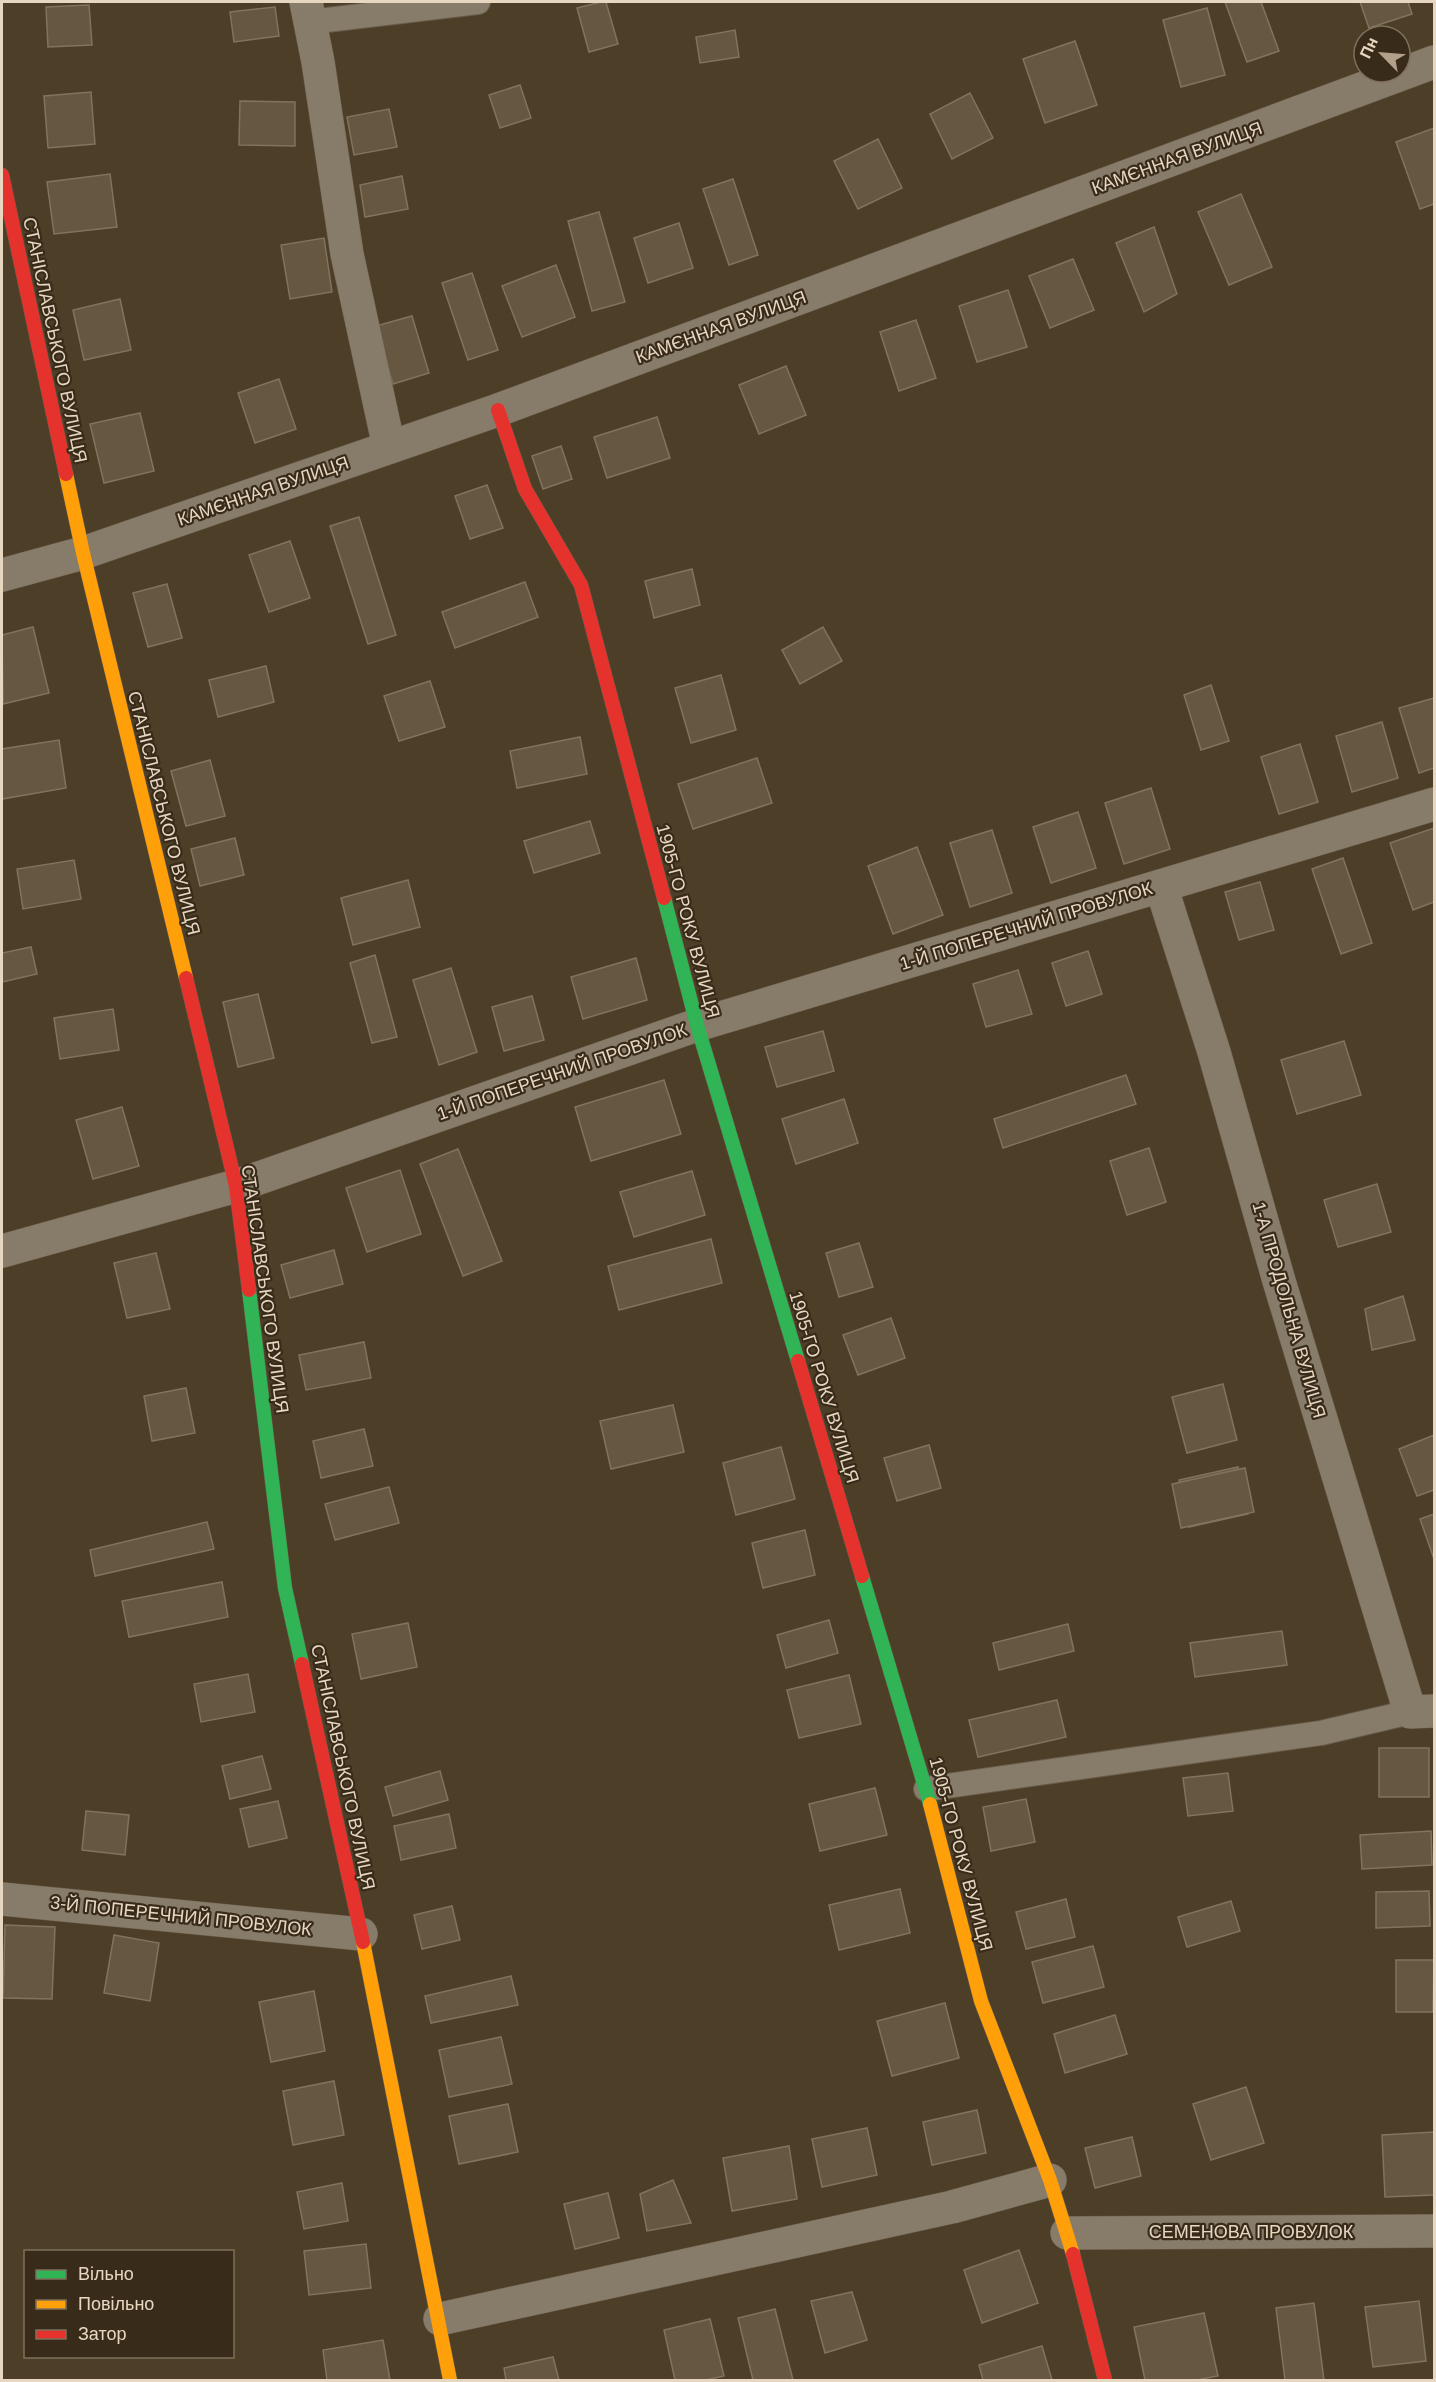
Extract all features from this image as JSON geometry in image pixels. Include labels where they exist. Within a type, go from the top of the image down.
[{"type":"street","points":[[308,12],[347,254],[389,447]]},
{"type":"street","name":"КАМЄННАЯ ВУЛИЦЯ","points":[[2,575],[83,553],[498,410],[1434,62]]},
{"type":"street","name":"СТАНІСЛАВСЬКОГО ВУЛИЦЯ","points":[[2,175],[83,553],[236,1186],[285,1588],[361,1934],[440,2319],[450,2380]]},
{"type":"street","name":"1905-ГО РОКУ ВУЛИЦЯ","points":[[498,410],[525,489],[581,585],[697,1025],[926,1789],[981,2001],[1050,2180],[1067,2233],[1106,2380]]},
{"type":"street","name":"1-Й ПОПЕРЕЧНИЙ ПРОВУЛОК","points":[[2,1251],[236,1186],[697,1025],[1434,804]]},
{"type":"street","name":"1-А ПРОДОЛЬНА ВУЛИЦЯ","points":[[1161,886],[1215,1052],[1279,1281],[1422,1711]]},
{"type":"street","name":"3-Й ПОПЕРЕЧНИЙ ПРОВУЛОК","points":[[2,1899],[361,1934]]},
{"type":"street","points":[[440,2319],[952,2207],[1050,2180]]},
{"type":"street","name":"СЕМЕНОВА ПРОВУЛОК","points":[[1067,2233],[1434,2231]]},
{"type":"lane","points":[[308,12],[478,2]]},
{"type":"lane","points":[[926,1789],[1321,1733],[1422,1711]]},
{"type":"building","points":[[606,2],[618,44],[589,52],[577,8]]},
{"type":"building","points":[[1225,2],[1261,2],[1279,51],[1247,62]]},
{"type":"building","points":[[1360,2],[1408,2],[1412,14],[1381,24],[1368,24]]},
{"type":"building","points":[[89,5],[92,45],[48,47],[46,7]]},
{"type":"building","points":[[275,7],[279,36],[234,42],[230,12]]},
{"type":"building","points":[[1207,8],[1225,75],[1181,87],[1163,20]]},
{"type":"building","points":[[735,30],[739,57],[700,63],[696,37]]},
{"type":"building","points":[[1075,41],[1097,105],[1045,123],[1023,59]]},
{"type":"building","points":[[520,85],[531,118],[500,128],[489,95]]},
{"type":"building","points":[[91,92],[95,144],[48,148],[44,96]]},
{"type":"building","points":[[970,93],[993,138],[952,159],[930,114]]},
{"type":"building","points":[[240,101],[295,102],[295,146],[239,145]]},
{"type":"building","points":[[389,109],[397,147],[354,155],[347,117]]},
{"type":"building","points":[[1434,128],[1434,204],[1420,209],[1396,142]]},
{"type":"building","points":[[878,139],[902,188],[858,209],[834,161]]},
{"type":"building","points":[[110,174],[117,227],[54,234],[47,182]]},
{"type":"building","points":[[402,176],[408,209],[365,217],[360,185]]},
{"type":"building","points":[[733,179],[758,255],[729,265],[703,189]]},
{"type":"building","points":[[1241,194],[1272,267],[1229,285],[1198,212]]},
{"type":"building","points":[[599,212],[625,302],[592,311],[568,221]]},
{"type":"building","points":[[679,223],[693,268],[648,283],[634,238]]},
{"type":"building","points":[[1154,227],[1177,294],[1144,312],[1116,243]]},
{"type":"building","points":[[324,238],[332,292],[290,299],[281,245]]},
{"type":"building","points":[[1073,259],[1094,310],[1050,328],[1029,276]]},
{"type":"building","points":[[556,265],[575,317],[522,337],[502,286]]},
{"type":"building","points":[[472,273],[498,350],[468,360],[442,283]]},
{"type":"building","points":[[1008,290],[1027,347],[977,362],[959,306]]},
{"type":"building","points":[[120,299],[131,350],[84,360],[73,310]]},
{"type":"building","points":[[412,316],[429,373],[393,384],[376,326]]},
{"type":"building","points":[[916,320],[936,378],[899,391],[880,332]]},
{"type":"building","points":[[786,366],[806,415],[759,434],[739,385]]},
{"type":"building","points":[[279,379],[296,429],[255,443],[238,393]]},
{"type":"building","points":[[140,413],[154,471],[104,483],[90,424]]},
{"type":"building","points":[[657,417],[670,458],[607,478],[594,437]]},
{"type":"building","points":[[561,446],[572,479],[543,489],[532,456]]},
{"type":"building","points":[[487,485],[503,528],[470,539],[455,496]]},
{"type":"building","points":[[359,517],[396,635],[368,644],[330,526]]},
{"type":"building","points":[[290,541],[310,598],[269,612],[249,555]]},
{"type":"building","points":[[692,569],[700,605],[654,618],[645,581]]},
{"type":"building","points":[[525,582],[538,617],[455,648],[442,612]]},
{"type":"building","points":[[167,584],[182,638],[148,647],[133,593]]},
{"type":"building","points":[[33,627],[49,693],[3,704],[2,635]]},
{"type":"building","points":[[823,627],[842,661],[800,684],[782,650]]},
{"type":"building","points":[[266,666],[274,702],[218,717],[209,680]]},
{"type":"building","points":[[721,675],[736,730],[691,743],[675,688]]},
{"type":"building","points":[[430,681],[445,727],[399,741],[384,696]]},
{"type":"building","points":[[1211,685],[1229,741],[1201,750],[1184,695]]},
{"type":"building","points":[[1434,698],[1434,768],[1419,773],[1399,708]]},
{"type":"building","points":[[1382,722],[1398,778],[1352,792],[1336,736]]},
{"type":"building","points":[[580,737],[587,774],[517,788],[510,751]]},
{"type":"building","points":[[59,740],[66,788],[2,799],[2,749]]},
{"type":"building","points":[[1300,744],[1318,802],[1279,814],[1261,757]]},
{"type":"building","points":[[757,758],[772,803],[693,829],[678,784]]},
{"type":"building","points":[[210,760],[225,816],[186,826],[171,771]]},
{"type":"building","points":[[1151,788],[1170,849],[1124,864],[1105,803]]},
{"type":"building","points":[[1078,812],[1096,868],[1051,883],[1033,827]]},
{"type":"building","points":[[590,821],[600,853],[534,873],[524,841]]},
{"type":"building","points":[[1434,828],[1434,902],[1413,910],[1390,843]]},
{"type":"building","points":[[992,830],[1012,893],[970,907],[950,843]]},
{"type":"building","points":[[235,838],[244,875],[200,886],[191,849]]},
{"type":"building","points":[[917,847],[943,915],[893,934],[868,866]]},
{"type":"building","points":[[1343,858],[1372,943],[1341,954],[1312,869]]},
{"type":"building","points":[[74,860],[81,899],[23,909],[17,869]]},
{"type":"building","points":[[408,880],[420,927],[353,945],[341,898]]},
{"type":"building","points":[[1260,882],[1274,930],[1239,940],[1225,892]]},
{"type":"building","points":[[31,947],[37,974],[2,982],[2,953]]},
{"type":"building","points":[[1088,951],[1102,994],[1066,1006],[1052,963]]},
{"type":"building","points":[[375,955],[397,1037],[372,1043],[350,963]]},
{"type":"building","points":[[636,958],[647,1000],[583,1019],[571,977]]},
{"type":"building","points":[[451,968],[477,1052],[439,1065],[413,980]]},
{"type":"building","points":[[1018,970],[1032,1014],[986,1027],[973,984]]},
{"type":"building","points":[[258,994],[274,1058],[238,1067],[223,1002]]},
{"type":"building","points":[[532,996],[544,1040],[504,1051],[492,1007]]},
{"type":"building","points":[[113,1009],[119,1050],[60,1059],[54,1018]]},
{"type":"building","points":[[823,1031],[834,1071],[777,1087],[765,1047]]},
{"type":"building","points":[[1344,1041],[1361,1095],[1297,1114],[1281,1060]]},
{"type":"building","points":[[1126,1075],[1136,1104],[1003,1148],[994,1119]]},
{"type":"building","points":[[664,1080],[681,1134],[591,1161],[575,1107]]},
{"type":"building","points":[[844,1099],[858,1143],[796,1164],[782,1119]]},
{"type":"building","points":[[122,1107],[139,1166],[93,1179],[76,1120]]},
{"type":"building","points":[[1149,1148],[1166,1202],[1127,1215],[1110,1161]]},
{"type":"building","points":[[458,1149],[502,1261],[463,1276],[420,1164]]},
{"type":"building","points":[[400,1170],[421,1234],[367,1252],[346,1188]]},
{"type":"building","points":[[692,1171],[705,1215],[634,1237],[620,1192]]},
{"type":"building","points":[[1377,1184],[1391,1232],[1338,1247],[1324,1200]]},
{"type":"building","points":[[711,1239],[722,1283],[619,1310],[608,1266]]},
{"type":"building","points":[[859,1243],[873,1287],[839,1297],[826,1253]]},
{"type":"building","points":[[334,1250],[343,1284],[290,1298],[281,1265]]},
{"type":"building","points":[[156,1253],[170,1309],[127,1318],[114,1263]]},
{"type":"building","points":[[1403,1296],[1415,1340],[1372,1350],[1365,1309]]},
{"type":"building","points":[[891,1318],[905,1358],[858,1375],[843,1335]]},
{"type":"building","points":[[364,1342],[371,1378],[306,1390],[299,1355]]},
{"type":"building","points":[[1223,1384],[1237,1440],[1187,1453],[1172,1397]]},
{"type":"building","points":[[186,1388],[195,1433],[152,1441],[144,1396]]},
{"type":"building","points":[[673,1405],[684,1452],[611,1469],[600,1421]]},
{"type":"building","points":[[364,1429],[373,1466],[321,1478],[313,1441]]},
{"type":"building","points":[[1434,1435],[1434,1490],[1417,1496],[1399,1449]]},
{"type":"building","points":[[929,1445],[941,1488],[897,1501],[884,1458]]},
{"type":"building","points":[[781,1447],[795,1499],[736,1515],[723,1463]]},
{"type":"building","points":[[1238,1467],[1248,1514],[1189,1527],[1179,1480]]},
{"type":"building","points":[[1245,1468],[1254,1512],[1181,1528],[1172,1484]]},
{"type":"building","points":[[389,1487],[399,1523],[335,1540],[325,1504]]},
{"type":"building","points":[[1434,1514],[1434,1559],[1420,1519]]},
{"type":"building","points":[[207,1522],[214,1549],[95,1576],[90,1550]]},
{"type":"building","points":[[805,1530],[815,1575],[763,1588],[752,1543]]},
{"type":"building","points":[[222,1582],[228,1617],[129,1637],[122,1601]]},
{"type":"building","points":[[829,1620],[838,1653],[786,1668],[777,1635]]},
{"type":"building","points":[[408,1623],[417,1667],[361,1679],[352,1634]]},
{"type":"building","points":[[1068,1624],[1074,1651],[999,1670],[993,1643]]},
{"type":"building","points":[[1282,1631],[1287,1665],[1195,1677],[1190,1643]]},
{"type":"building","points":[[248,1674],[255,1712],[201,1722],[194,1684]]},
{"type":"building","points":[[849,1675],[861,1724],[799,1738],[787,1690]]},
{"type":"building","points":[[1057,1700],[1066,1737],[978,1757],[969,1720]]},
{"type":"building","points":[[1379,1748],[1429,1748],[1429,1797],[1379,1797]]},
{"type":"building","points":[[262,1756],[271,1789],[230,1799],[222,1766]]},
{"type":"building","points":[[440,1771],[448,1800],[393,1816],[385,1787]]},
{"type":"building","points":[[1228,1773],[1233,1811],[1188,1816],[1183,1778]]},
{"type":"building","points":[[875,1788],[887,1835],[820,1851],[809,1804]]},
{"type":"building","points":[[1026,1799],[1035,1842],[991,1851],[983,1807]]},
{"type":"building","points":[[278,1801],[287,1838],[249,1847],[240,1809]]},
{"type":"building","points":[[86,1811],[129,1815],[125,1855],[82,1850]]},
{"type":"building","points":[[449,1814],[456,1848],[401,1860],[394,1826]]},
{"type":"building","points":[[1431,1831],[1432,1865],[1362,1869],[1360,1835]]},
{"type":"building","points":[[900,1889],[910,1933],[839,1950],[829,1905]]},
{"type":"building","points":[[1429,1891],[1430,1926],[1376,1928],[1376,1892]]},
{"type":"building","points":[[1066,1899],[1075,1937],[1026,1949],[1016,1912]]},
{"type":"building","points":[[1231,1901],[1240,1931],[1187,1947],[1178,1917]]},
{"type":"building","points":[[452,1906],[460,1940],[422,1949],[414,1915]]},
{"type":"building","points":[[5,1925],[55,1927],[52,1999],[3,1998]]},
{"type":"building","points":[[114,1935],[159,1943],[150,2001],[104,1993]]},
{"type":"building","points":[[1093,1946],[1104,1987],[1043,2003],[1032,1962]]},
{"type":"building","points":[[1396,1960],[1434,1960],[1433,2012],[1396,2012]]},
{"type":"building","points":[[511,1976],[518,2005],[431,2023],[425,1996]]},
{"type":"building","points":[[314,1991],[325,2051],[271,2062],[259,2002]]},
{"type":"building","points":[[945,2003],[959,2058],[892,2076],[877,2021]]},
{"type":"building","points":[[1115,2015],[1127,2054],[1065,2073],[1054,2034]]},
{"type":"building","points":[[501,2037],[512,2084],[449,2097],[439,2050]]},
{"type":"building","points":[[334,2081],[344,2135],[293,2145],[283,2091]]},
{"type":"building","points":[[1246,2087],[1264,2143],[1211,2160],[1193,2104]]},
{"type":"building","points":[[508,2104],[518,2152],[459,2164],[449,2116]]},
{"type":"building","points":[[977,2110],[986,2153],[932,2165],[923,2122]]},
{"type":"building","points":[[867,2128],[877,2175],[822,2187],[812,2139]]},
{"type":"building","points":[[1434,2132],[1434,2195],[1385,2197],[1382,2135]]},
{"type":"building","points":[[1132,2137],[1141,2176],[1095,2188],[1085,2148]]},
{"type":"building","points":[[789,2146],[797,2199],[732,2211],[723,2158]]},
{"type":"building","points":[[673,2180],[691,2223],[647,2231],[640,2194]]},
{"type":"building","points":[[342,2183],[348,2221],[304,2229],[297,2192]]},
{"type":"building","points":[[608,2193],[619,2238],[575,2249],[564,2204]]},
{"type":"building","points":[[366,2244],[371,2288],[309,2295],[304,2251]]},
{"type":"building","points":[[1019,2250],[1038,2303],[982,2323],[964,2270]]},
{"type":"building","points":[[852,2292],[867,2340],[825,2353],[811,2301]]},
{"type":"building","points":[[1419,2301],[1426,2361],[1373,2367],[1365,2307]]},
{"type":"building","points":[[1314,2303],[1324,2380],[1285,2380],[1276,2308]]},
{"type":"building","points":[[775,2309],[793,2380],[753,2380],[738,2318]]},
{"type":"building","points":[[1204,2313],[1218,2376],[1196,2380],[1145,2380],[1134,2327]]},
{"type":"building","points":[[710,2319],[724,2376],[706,2380],[675,2380],[664,2330]]},
{"type":"building","points":[[383,2340],[390,2380],[327,2380],[323,2350]]},
{"type":"building","points":[[1042,2346],[1052,2380],[983,2380],[979,2365]]},
{"type":"building","points":[[553,2357],[559,2380],[506,2380],[504,2368]]},
{"type":"traffic: fast","points":[[664,898],[697,1025],[798,1361]]},
{"type":"traffic: fast","points":[[249,1290],[285,1588],[302,1664]]},
{"type":"traffic: fast","points":[[862,1576],[930,1804]]},
{"type":"traffic: slow","points":[[66,474],[186,978]]},
{"type":"traffic: slow","points":[[930,1804],[981,2001],[1050,2180],[1073,2254]]},
{"type":"traffic: slow","points":[[363,1942],[450,2380]]},
{"type":"traffic: jam","points":[[2,175],[66,474]]},
{"type":"traffic: jam","points":[[498,410],[525,489],[581,585],[664,898]]},
{"type":"traffic: jam","points":[[186,978],[236,1186],[249,1290]]},
{"type":"traffic: jam","points":[[798,1361],[862,1576]]},
{"type":"traffic: jam","points":[[302,1664],[363,1942]]},
{"type":"traffic: jam","points":[[1073,2254],[1105,2380]]}]
